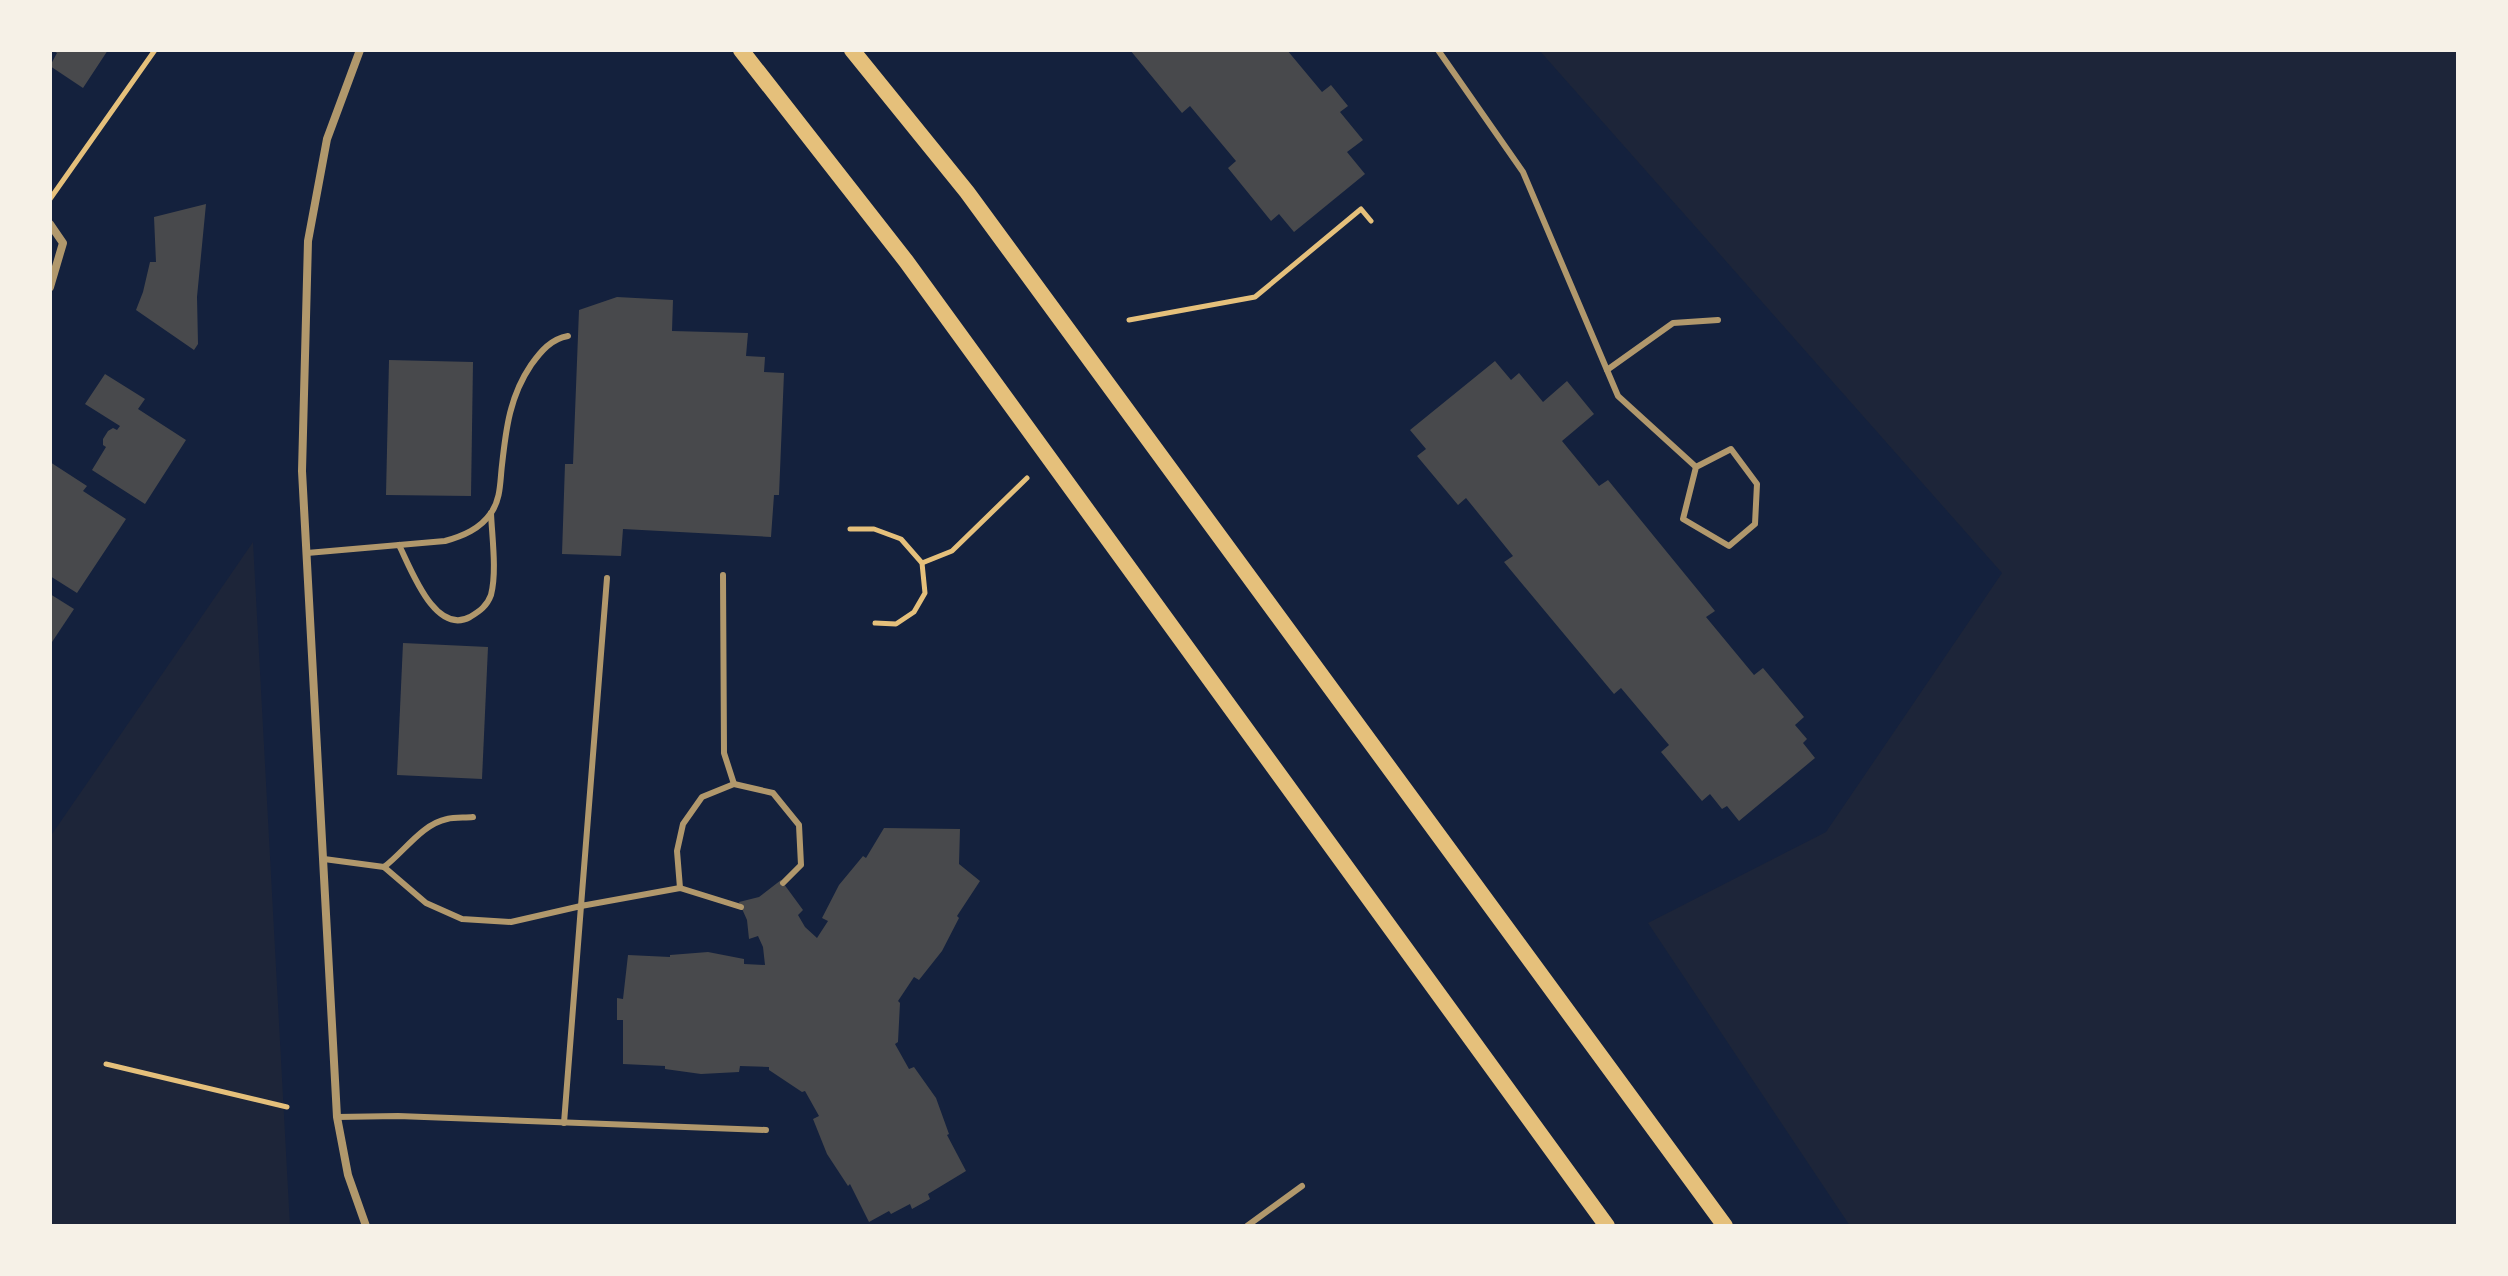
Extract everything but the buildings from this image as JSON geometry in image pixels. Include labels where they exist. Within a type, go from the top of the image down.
[{"type":"main road","points":[[741,50],[906,261],[1607,1226]]},
{"type":"main road","points":[[852,50],[967,192],[1725,1226]]},
{"type":"street","points":[[360,50],[327,139],[308,241],[302,471],[337,1117],[348,1175],[366,1226]]},
{"type":"street","points":[[50,224],[63,243],[50,287]]},
{"type":"lane","points":[[1438,50],[1523,172],[1618,396],[1696,467]]},
{"type":"lane","points":[[1607,370],[1673,323],[1718,320]]},
{"type":"lane","points":[[307,553],[445,541],[464,536],[478,527],[491,513],[498,499],[508,419],[520,381],[536,358],[556,338],[568,336]]},
{"type":"lane","points":[[1731,449],[1757,484],[1755,524],[1729,546],[1683,519],[1696,467],[1731,449]]},
{"type":"lane","points":[[399,545],[429,604],[446,618],[464,620],[483,610],[491,594],[491,513]]},
{"type":"lane","points":[[723,575],[724,753],[734,784]]},
{"type":"lane","points":[[564,1123],[607,578]]},
{"type":"lane","points":[[680,888],[677,851],[683,824],[702,797],[734,784],[773,793],[799,825],[801,865],[783,883]]},
{"type":"lane","points":[[384,867],[403,853],[423,830],[445,819],[473,817]]},
{"type":"lane","points":[[324,859],[384,867],[426,903],[462,919],[511,922],[680,888],[741,907]]},
{"type":"lane","points":[[337,1117],[398,1116],[766,1130]]},
{"type":"lane","points":[[1247,1226],[1302,1186]]},
{"type":"path","points":[[50,199],[155,50]]},
{"type":"path","points":[[1129,320],[1255,297],[1361,209],[1371,221]]},
{"type":"path","points":[[922,563],[952,551],[1027,478]]},
{"type":"path","points":[[850,529],[874,529],[901,539],[922,563],[925,593],[914,612],[896,624],[875,623]]},
{"type":"path","points":[[106,1064],[287,1107]]},
{"type":"shaded area","points":[[1539,50],[2458,50],[2458,1226],[1850,1226],[1648,923],[1826,832],[2002,573]]},
{"type":"shaded area","points":[[253,542],[290,1226],[50,1226],[50,837]]}]
